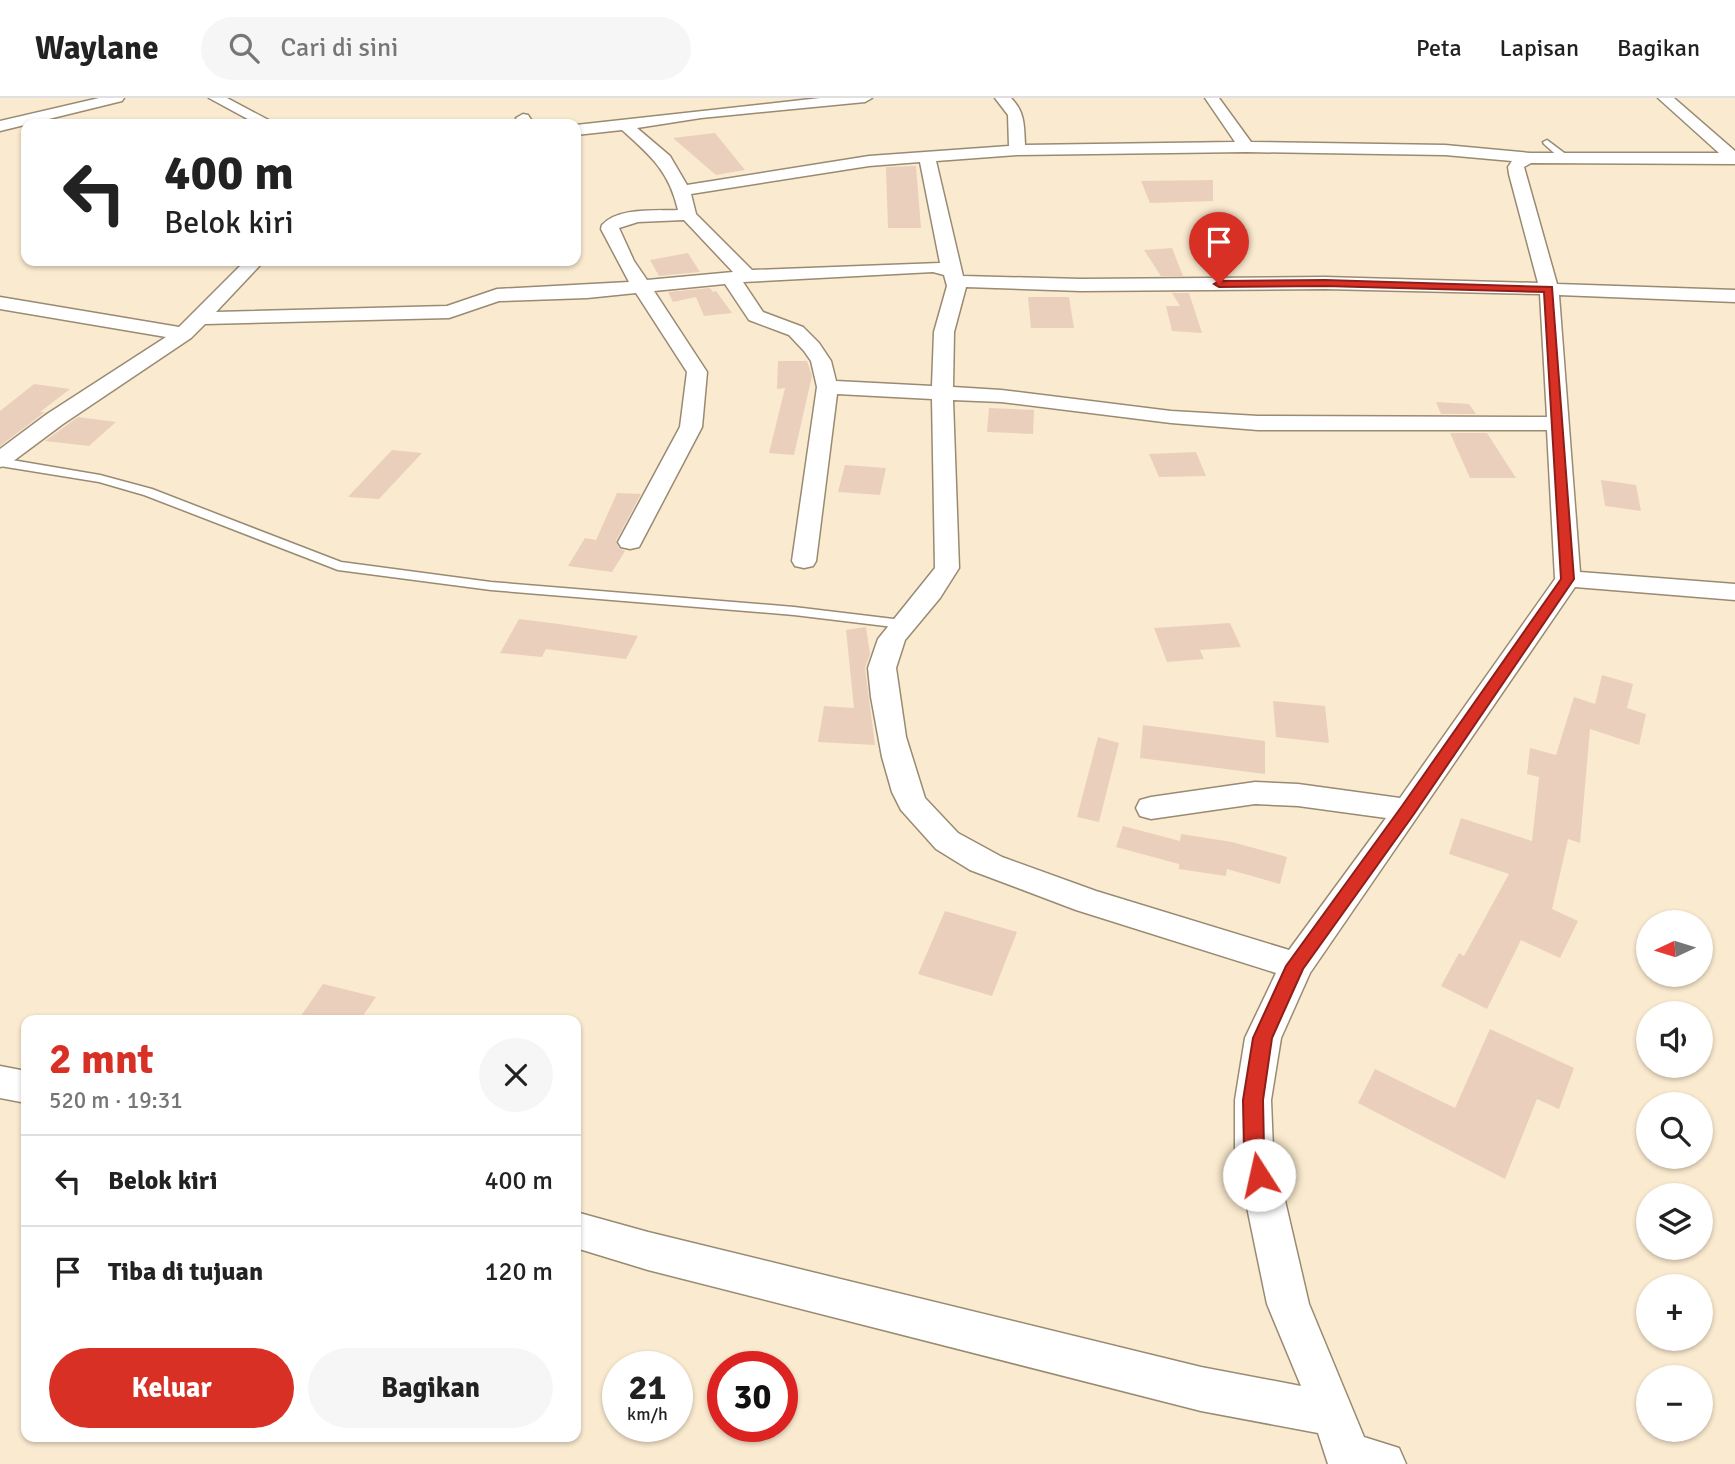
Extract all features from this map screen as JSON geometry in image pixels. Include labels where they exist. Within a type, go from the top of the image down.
[{"type":"street","points":[[29,119],[117,98]]},
{"type":"street","points":[[216,98],[258,119]]},
{"type":"street","points":[[581,129],[864,98]]},
{"type":"street","points":[[1002,98],[1013,108],[1018,121],[1017,150]]},
{"type":"street","points":[[1212,98],[1246,147]]},
{"type":"street","points":[[1665,98],[1735,158]]},
{"type":"street","points":[[0,126],[21,121]]},
{"type":"street","points":[[625,125],[664,159],[682,191],[688,215],[739,277],[757,316],[796,331],[821,360],[827,387],[804,561]]},
{"type":"street","points":[[682,191],[817,169],[927,155],[1017,150],[1246,147],[1445,150],[1519,159],[1735,158]]},
{"type":"street","points":[[927,155],[957,289],[944,328],[940,393],[947,568],[941,581],[902,624],[890,644],[882,668],[892,744],[911,801],[948,842],[986,863],[1051,890],[1203,934],[1296,966]]},
{"type":"street","points":[[1361,1461],[1334,1414],[1288,1304],[1254,1149],[1253,1100],[1263,1038],[1296,966],[1568,579],[1549,289],[1517,174],[1519,159]]},
{"type":"street","points":[[630,542],[691,427],[697,372],[611,235],[611,225],[628,219],[688,215]]},
{"type":"street","points":[[0,461],[55,419],[184,334],[250,266]]},
{"type":"street","points":[[201,318],[449,312],[497,295],[643,287],[739,277],[933,267],[954,276],[1081,285],[1325,283],[1735,296]]},
{"type":"street","points":[[0,303],[184,334]]},
{"type":"street","points":[[827,387],[1001,396],[1171,417],[1258,423],[1558,424]]},
{"type":"street","points":[[1568,579],[1735,592]]},
{"type":"street","points":[[1151,808],[1255,793],[1298,795],[1408,810]]},
{"type":"street","points":[[0,1082],[21,1086]]},
{"type":"street","points":[[581,1231],[649,1251],[1200,1389],[1334,1414]]},
{"type":"lane","points":[[1547,142],[1564,157]]},
{"type":"lane","points":[[0,461],[100,478],[148,492],[338,566],[491,586],[794,611],[902,624]]},
{"type":"building","points":[[715,133],[745,170],[716,175],[673,138]]},
{"type":"building","points":[[916,166],[921,228],[888,228],[886,167]]},
{"type":"building","points":[[1213,180],[1213,201],[1150,203],[1141,181]]},
{"type":"building","points":[[1172,248],[1183,276],[1161,276],[1144,250]]},
{"type":"building","points":[[688,253],[700,272],[659,276],[650,260]]},
{"type":"building","points":[[710,288],[713,292],[716,291],[732,313],[704,316],[696,297],[673,302],[668,292]]},
{"type":"building","points":[[1172,293],[1189,293],[1202,333],[1172,331],[1166,306],[1180,306]]},
{"type":"building","points":[[1028,297],[1069,297],[1074,328],[1031,328]]},
{"type":"building","points":[[778,361],[807,361],[812,376],[794,455],[769,453],[785,388],[777,389]]},
{"type":"building","points":[[34,384],[70,389],[0,446],[0,411]]},
{"type":"building","points":[[1436,402],[1469,404],[1476,414],[1441,414]]},
{"type":"building","points":[[989,408],[1034,410],[1033,434],[987,432]]},
{"type":"building","points":[[78,417],[116,422],[89,446],[45,441]]},
{"type":"building","points":[[1450,433],[1487,433],[1516,478],[1470,478]]},
{"type":"building","points":[[392,450],[422,453],[379,499],[348,497]]},
{"type":"building","points":[[1196,452],[1206,476],[1159,477],[1149,454]]},
{"type":"building","points":[[845,465],[886,468],[880,495],[838,492]]},
{"type":"building","points":[[1601,480],[1636,485],[1641,511],[1605,506]]},
{"type":"building","points":[[617,493],[641,494],[616,541],[619,548],[625,551],[612,572],[568,566],[585,538],[596,540]]},
{"type":"building","points":[[519,619],[638,636],[626,659],[546,649],[542,657],[500,653]]},
{"type":"building","points":[[1230,623],[1241,647],[1200,650],[1204,659],[1167,662],[1154,628]]},
{"type":"building","points":[[866,627],[870,654],[865,668],[875,745],[818,742],[824,706],[854,708],[846,630]]},
{"type":"building","points":[[1602,675],[1633,684],[1627,708],[1646,714],[1639,745],[1590,729],[1580,843],[1568,839],[1552,909],[1578,921],[1560,958],[1521,940],[1487,1009],[1441,986],[1459,953],[1464,956],[1509,874],[1449,854],[1461,818],[1532,841],[1539,777],[1527,774],[1530,748],[1556,755],[1574,697],[1595,704]]},
{"type":"building","points":[[1273,701],[1325,706],[1329,743],[1276,737]]},
{"type":"building","points":[[1143,725],[1265,741],[1265,774],[1140,758]]},
{"type":"building","points":[[1098,737],[1119,743],[1099,822],[1077,817]]},
{"type":"building","points":[[1123,826],[1180,841],[1181,834],[1232,842],[1287,857],[1280,884],[1227,869],[1226,876],[1179,869],[1179,864],[1116,847]]},
{"type":"building","points":[[945,911],[1017,932],[992,996],[918,974]]},
{"type":"building","points":[[323,984],[376,997],[363,1015],[301,1015]]},
{"type":"building","points":[[1490,1029],[1574,1068],[1559,1109],[1537,1099],[1505,1179],[1358,1103],[1375,1069],[1455,1108]]},
{"type":"route","points":[[1219,284],[1325,283],[1549,289],[1568,579],[1296,966],[1263,1038],[1253,1100],[1254,1149],[1259,1175]]}]
